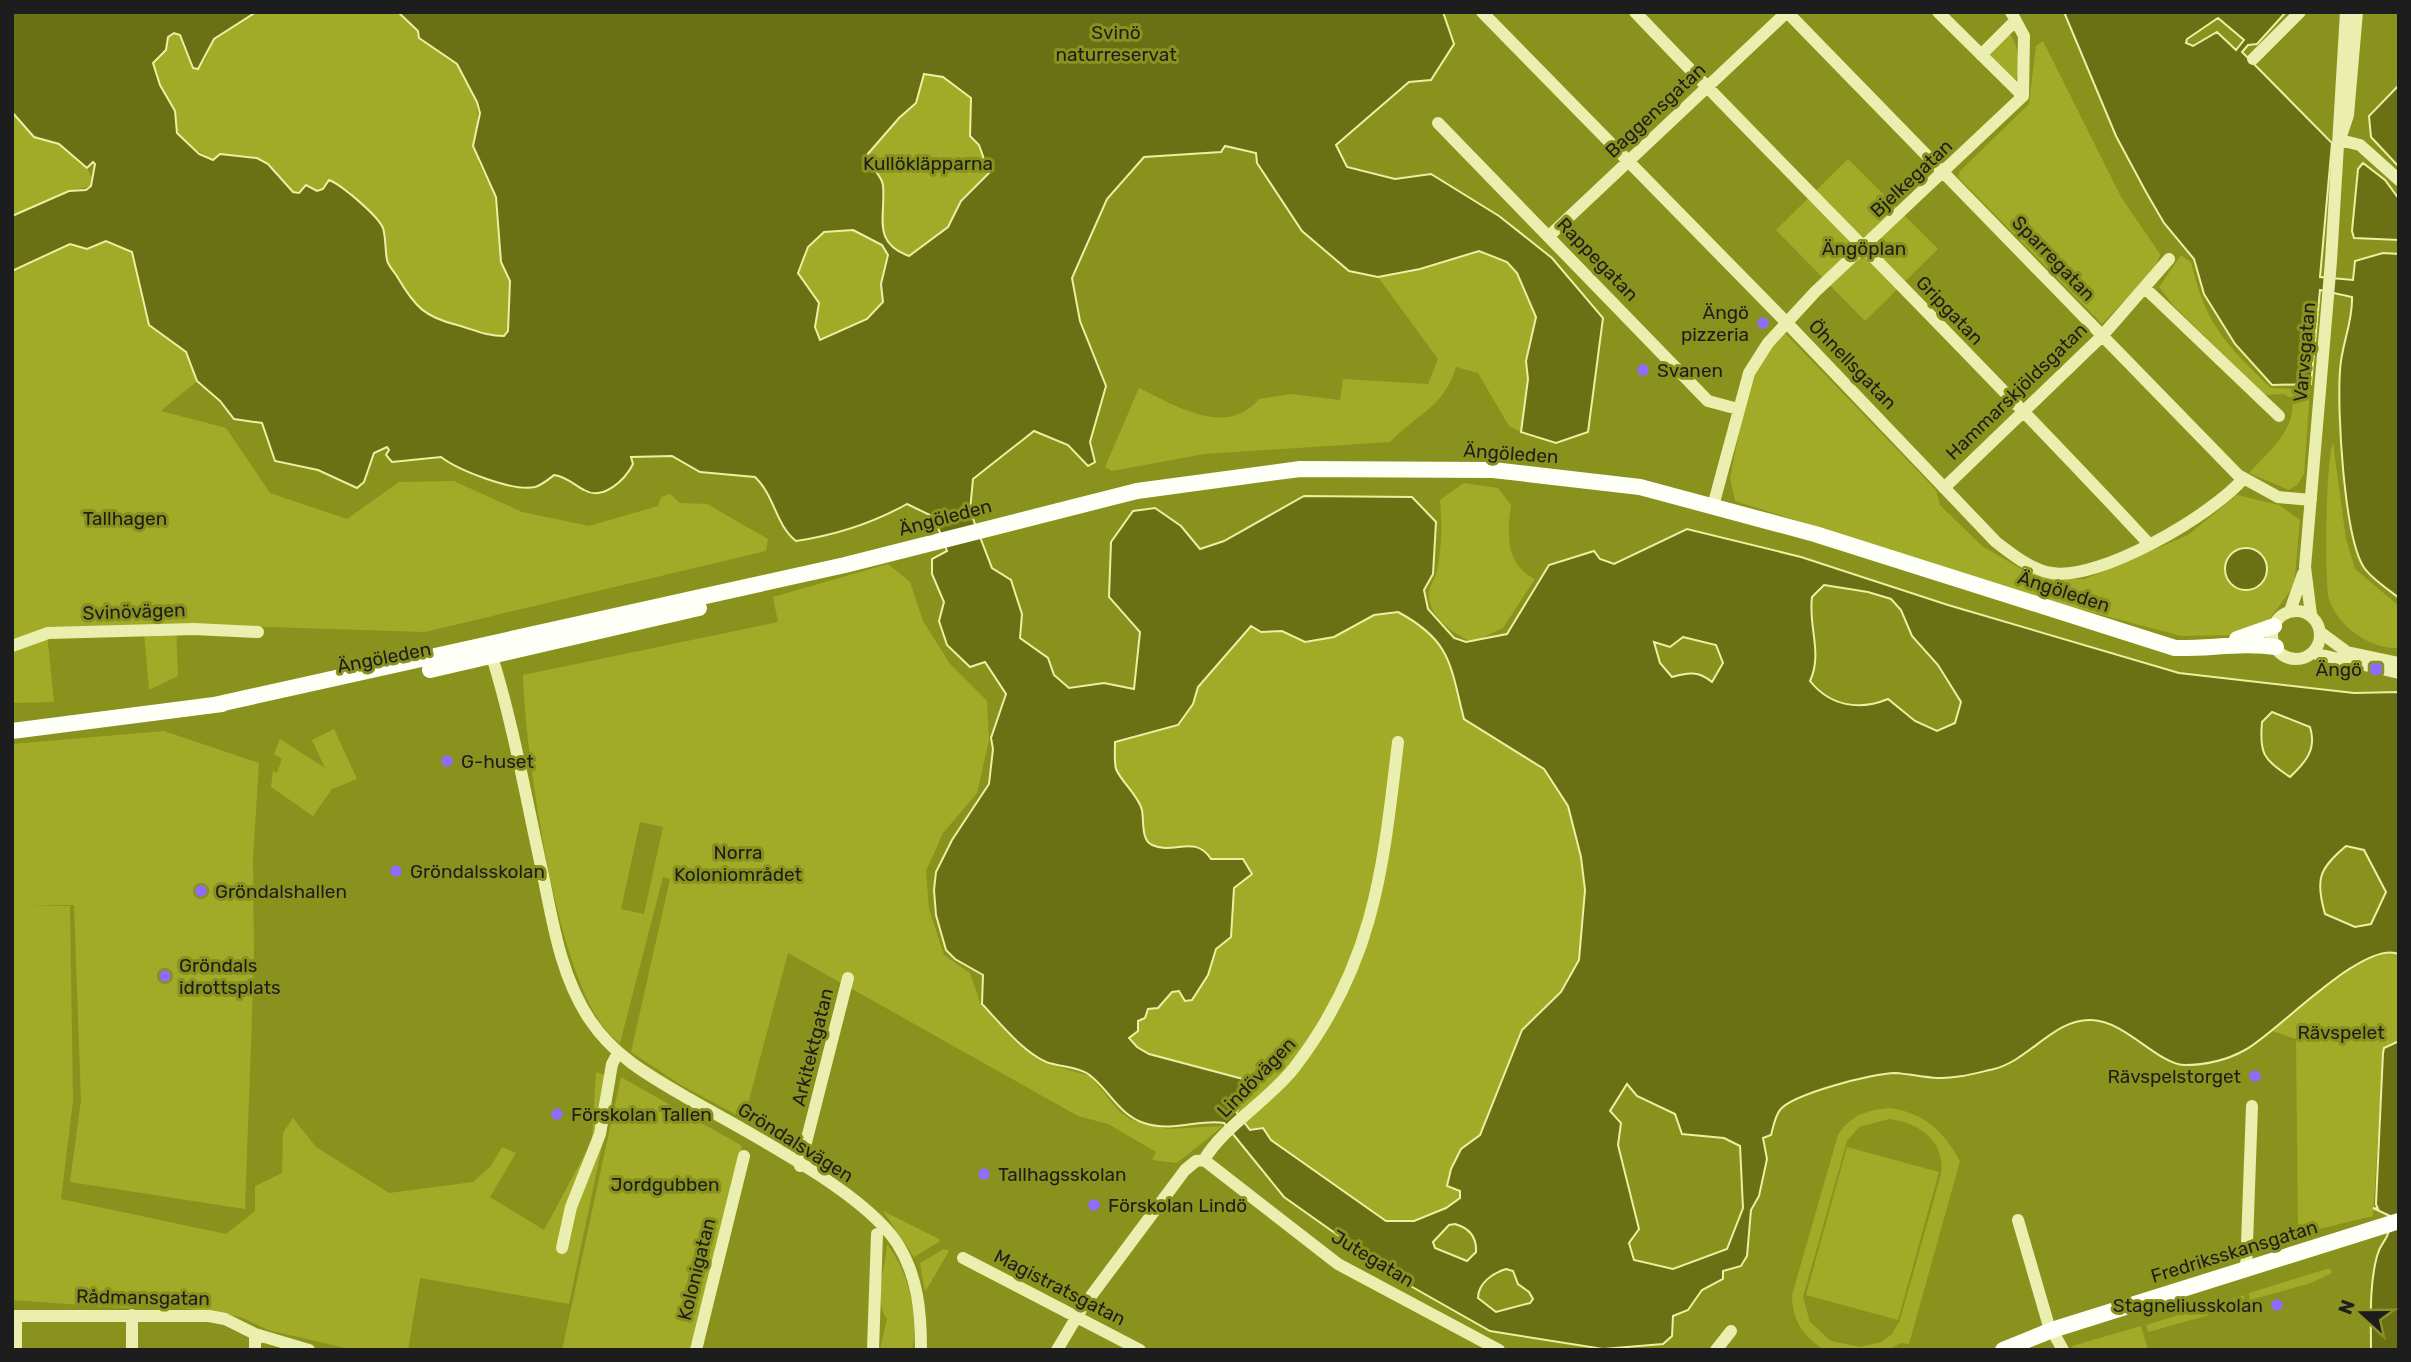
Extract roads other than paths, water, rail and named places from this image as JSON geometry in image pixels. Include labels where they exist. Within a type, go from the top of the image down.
[{"type":"main road","name":"Ängöleden","points":[[12,731],[214,705],[491,652],[1137,491],[1300,469],[1504,471],[1640,487],[1815,534],[2175,648],[2256,644],[2276,647]]},
{"type":"main road","name":"Ängöleden","points":[[2162,643],[2231,640],[2274,626]]},
{"type":"main road","name":"Fredriksskansgatan","points":[[2003,1350],[2053,1330],[2399,1221]]},
{"type":"street","name":"Öhnellsgatan","points":[[1482,12],[1786,322],[1996,542],[2024,562],[2052,573],[2084,572],[2183,529],[2243,479]]},
{"type":"street","name":"Gripgatan","points":[[1634,12],[2024,410],[2149,544]]},
{"type":"street","name":"Baggensgatan","points":[[1549,236],[1787,12]]},
{"type":"street","name":"Sparregatan","points":[[1787,12],[2243,479],[2278,497],[2311,500]]},
{"type":"street","points":[[1938,12],[2023,96]]},
{"type":"street","points":[[2253,59],[2300,12]]},
{"type":"street","name":"Varvsgatan","points":[[2311,615],[2305,567],[2340,140],[2338,116],[2346,12]]},
{"type":"street","name":"Varvsgatan","points":[[2340,140],[2348,115],[2357,12]]},
{"type":"street","points":[[1981,55],[2013,17],[2024,36],[2023,96]]},
{"type":"street","name":"Bjelkegatan","points":[[1713,506],[1738,409],[1749,373],[1758,357],[1786,322],[2023,96]]},
{"type":"street","name":"Rappegatan","points":[[1438,123],[1708,401],[1738,409]]},
{"type":"street","points":[[2340,140],[2360,145],[2399,180]]},
{"type":"street","name":"Hammarskjöldsgatan","points":[[1944,488],[2102,336],[2146,289],[2169,259]]},
{"type":"street","points":[[2146,289],[2279,416]]},
{"type":"street","name":"Varvsgatan","points":[[2290,611],[2305,567]]},
{"type":"street","points":[[2290,611],[2311,615]]},
{"type":"street","name":"Ängöleden","points":[[2274,626],[2279,618],[2290,611]]},
{"type":"street","name":"Ängöleden","points":[[2311,615],[2320,632],[2347,652],[2398,670]]},
{"type":"street","points":[[2274,626],[2276,647]]},
{"type":"street","name":"Svinövägen","points":[[12,646],[48,633],[194,629],[258,632]]},
{"type":"street","points":[[2313,653],[2319,643],[2320,632]]},
{"type":"street","name":"Ängöleden","points":[[2276,647],[2293,659],[2313,653],[2398,670]]},
{"type":"street","name":"Gröndalsvägen","points":[[491,652],[507,709],[556,937],[570,983],[590,1021],[618,1053],[637,1069],[800,1166],[872,1215],[900,1250],[916,1288],[921,1350]]},
{"type":"street","points":[[12,719],[12,731]]},
{"type":"street","name":"Lindövägen","points":[[1057,1350],[1076,1317],[1185,1170],[1196,1161],[1204,1160],[1226,1135],[1287,1077],[1313,1043],[1363,947],[1384,864],[1398,741]]},
{"type":"street","name":"Arkitektgatan","points":[[800,1166],[848,978]]},
{"type":"street","points":[[562,1248],[571,1207],[600,1134],[612,1065],[618,1053]]},
{"type":"street","points":[[2246,1270],[2252,1106]]},
{"type":"street","name":"Kolonigatan","points":[[696,1350],[744,1156]]},
{"type":"street","name":"Jutegatan","points":[[1204,1160],[1338,1264],[1499,1350]]},
{"type":"street","points":[[2018,1220],[2053,1330],[2063,1350]]},
{"type":"street","points":[[873,1350],[877,1234]]},
{"type":"street","name":"Magistratsgatan","points":[[963,1258],[1140,1350]]},
{"type":"street","points":[[132,1315],[132,1350]]},
{"type":"street","name":"Rådmansgatan","points":[[14,1316],[132,1315],[225,1319],[255,1334],[309,1350]]},
{"type":"street","points":[[14,1316],[16,1350]]},
{"type":"street","points":[[1716,1350],[1731,1331]]},
{"type":"street","points":[[255,1334],[255,1350]]},
{"type":"place","name":"Ängö pizzeria","points":[[1763,323]]},
{"type":"place","name":"Svanen","points":[[1643,370]]},
{"type":"place","name":"Ängö","points":[[2376,669]]},
{"type":"place","name":"G-huset","points":[[447,761]]},
{"type":"place","name":"Gröndalsskolan","points":[[396,871]]},
{"type":"place","name":"Gröndalshallen","points":[[201,891]]},
{"type":"place","name":"Gröndals idrottsplats","points":[[165,976]]},
{"type":"place","name":"Rävspelstorget","points":[[2255,1076]]},
{"type":"place","name":"Förskolan Tallen","points":[[557,1114]]},
{"type":"place","name":"Tallhagsskolan","points":[[984,1174]]},
{"type":"place","name":"Förskolan Lindö","points":[[1094,1205]]},
{"type":"place","name":"Stagneliusskolan","points":[[2277,1305]]},
{"type":"park label","name":"Svinö naturreservat","points":[[1116,43]]},
{"type":"park label","name":"Kullökläpparna","points":[[928,163]]},
{"type":"park label","name":"Ängöplan","points":[[1864,248]]},
{"type":"park label","name":"Tallhagen","points":[[125,518]]},
{"type":"park label","name":"Norra Koloniområdet","points":[[738,863]]},
{"type":"park label","name":"Rävspelet","points":[[2341,1032]]},
{"type":"park label","name":"Jordgubben","points":[[665,1184]]}]
